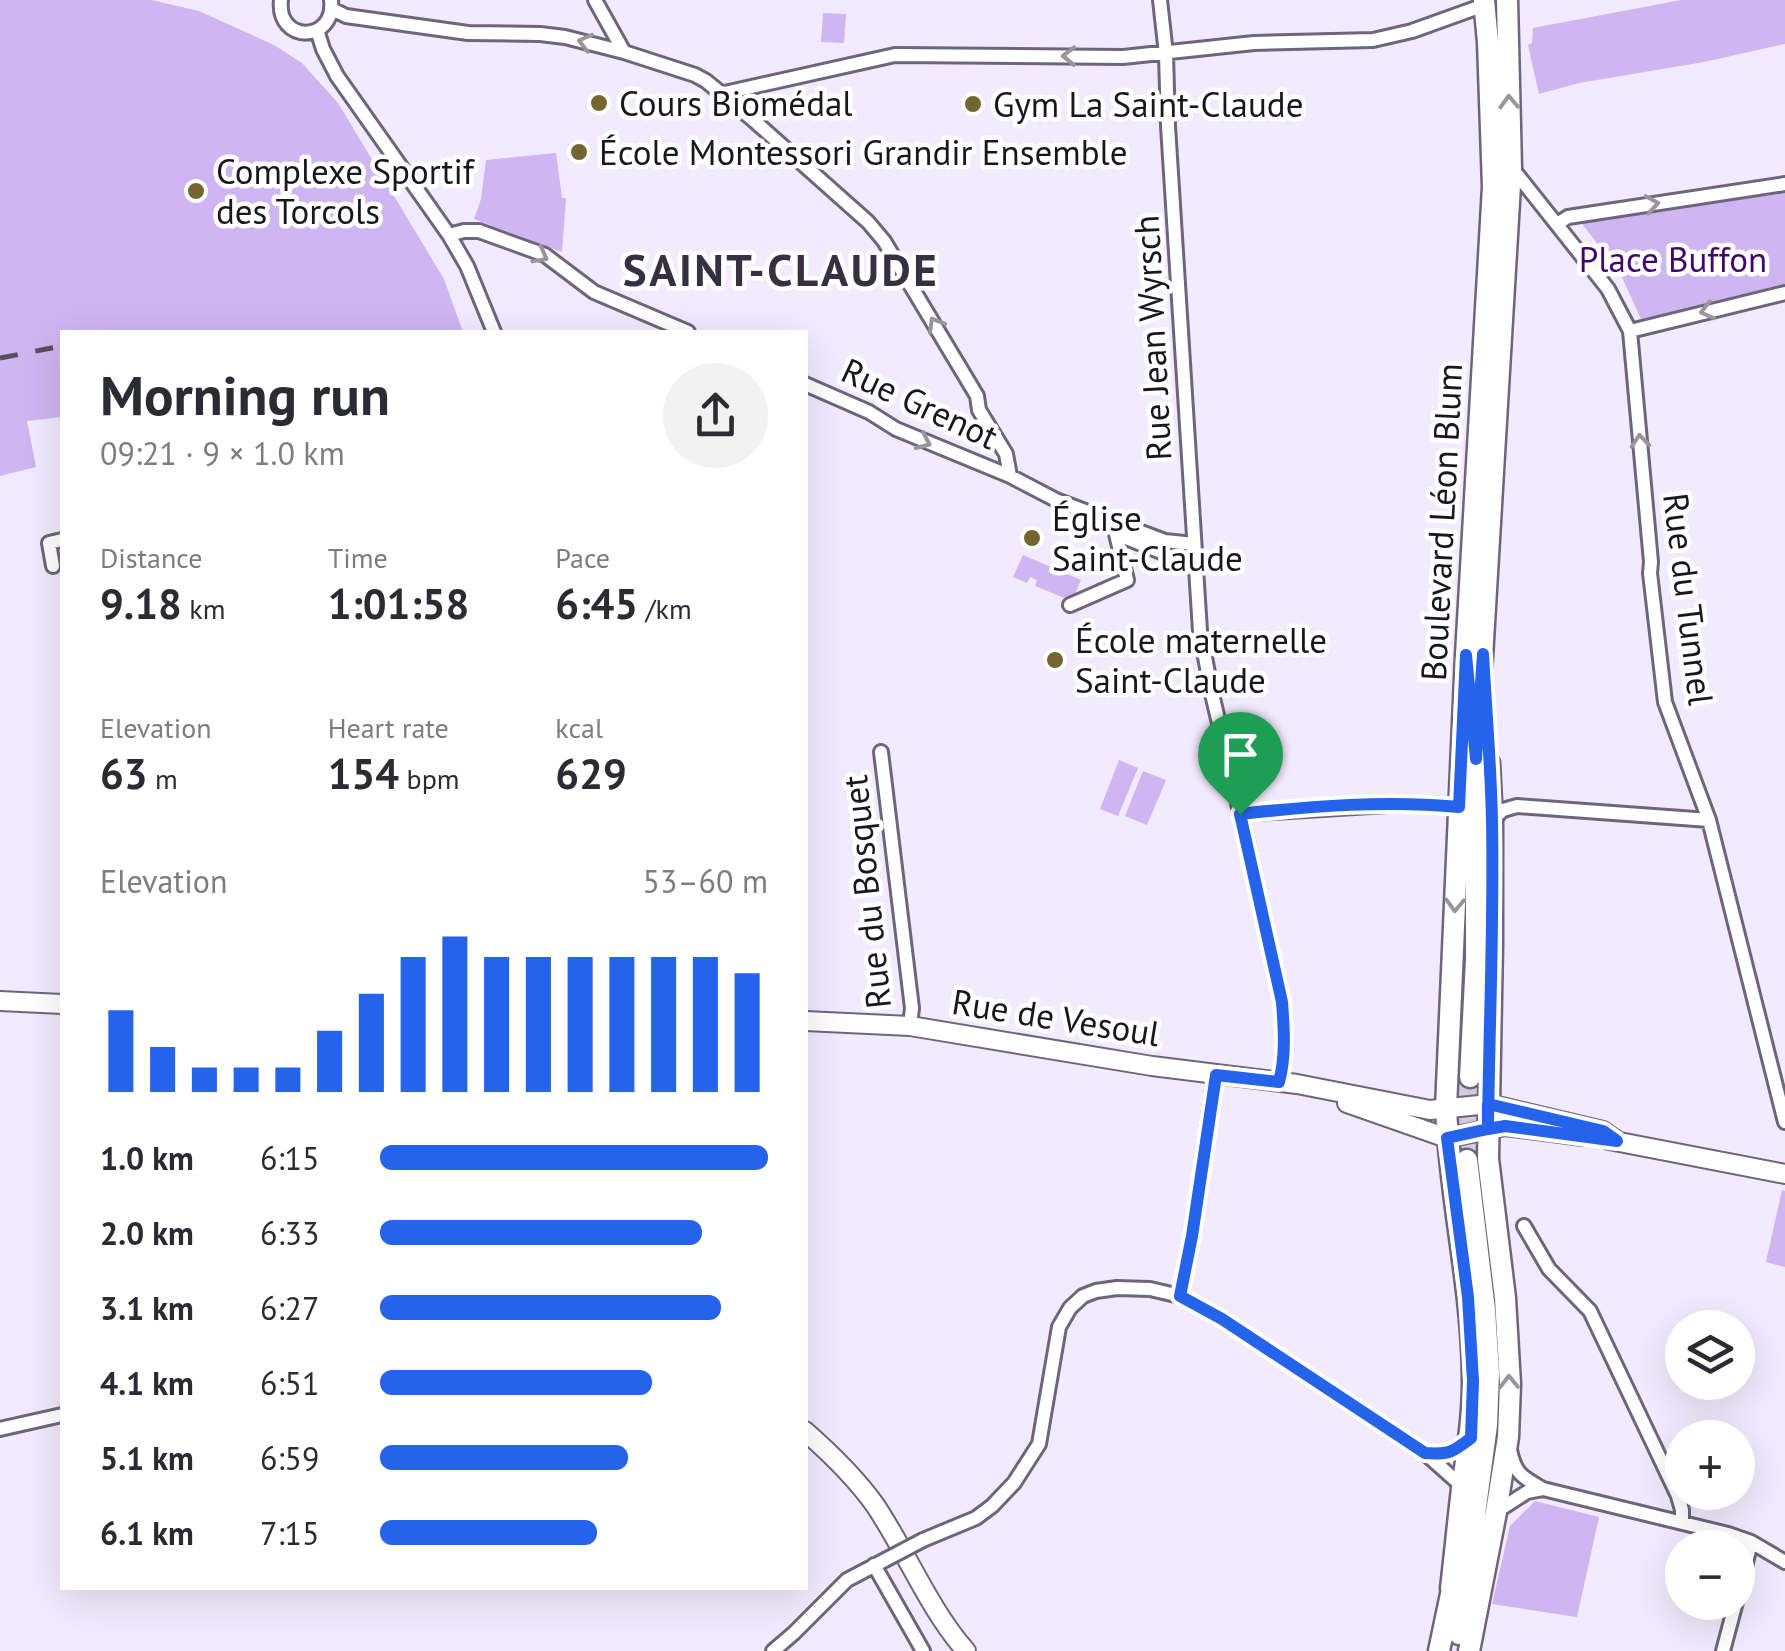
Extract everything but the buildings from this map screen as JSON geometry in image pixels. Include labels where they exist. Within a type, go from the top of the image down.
[{"type":"main road","name":"Boulevard Léon Blum","points":[[1471,1484],[1473,1381],[1468,1297],[1446,1108],[1459,807],[1511,168],[1508,0]]},
{"type":"main road","name":"Boulevard Léon Blum","points":[[1474,654],[1493,187],[1487,2]]},
{"type":"main road","points":[[1470,1078],[1476,960],[1474,654]]},
{"type":"main road","points":[[1469,1651],[1508,1436],[1510,1384],[1505,1298],[1490,1175],[1497,1127],[1488,1104],[1492,820],[1474,654]]},
{"type":"main road","points":[[0,1002],[60,1004]]},
{"type":"main road","name":"Rue de Vesoul","points":[[808,1021],[910,1026],[1288,1084],[1430,1110],[1488,1104],[1603,1131],[1617,1141]]},
{"type":"main road","name":"Rue de Vesoul","points":[[1288,1084],[1447,1138],[1497,1127],[1617,1141],[1785,1172]]},
{"type":"main road","points":[[1439,1651],[1471,1484],[1487,1425],[1485,1310],[1467,1160]]},
{"type":"main road","points":[[808,1434],[850,1474],[874,1504],[966,1651]]},
{"type":"main road","points":[[1456,1651],[1471,1484]]},
{"type":"street","points":[[281,0],[282,17],[301,32],[317,30],[330,18],[331,5]]},
{"type":"street","points":[[596,0],[624,52]]},
{"type":"street","name":"Rue Jean Wyrsch","points":[[1160,0],[1203,647],[1282,1002],[1283,1067],[1288,1084]]},
{"type":"street","points":[[720,94],[896,54],[1123,57],[1254,43],[1373,40],[1412,31],[1487,2]]},
{"type":"street","points":[[331,5],[346,16],[468,33],[566,37],[706,80],[868,222],[884,241],[977,396],[979,410],[1006,454],[1010,476]]},
{"type":"street","points":[[317,30],[337,76],[450,235],[493,330]]},
{"type":"street","name":"Rue du Tunnel","points":[[1511,168],[1608,289],[1630,332],[1665,702],[1710,820],[1785,1122]]},
{"type":"street","points":[[1557,224],[1568,217],[1785,184]]},
{"type":"street","points":[[450,235],[478,232],[534,251],[594,292],[683,330]]},
{"type":"street","points":[[1630,332],[1785,293]]},
{"type":"street","name":"Rue Grenot","points":[[808,385],[1056,500],[1165,542],[1194,544]]},
{"type":"street","points":[[1070,605],[1128,580],[1116,534],[1161,552]]},
{"type":"street","points":[[53,566],[49,543],[60,540]]},
{"type":"street","name":"Rue du Bosquet","points":[[881,752],[912,1008],[910,1026]]},
{"type":"street","points":[[1240,814],[1356,806],[1459,807]]},
{"type":"street","points":[[1492,820],[1517,806],[1710,820]]},
{"type":"street","points":[[1180,1296],[1216,1075]]},
{"type":"street","points":[[1524,1226],[1549,1269],[1590,1311],[1678,1496],[1682,1522]]},
{"type":"street","points":[[773,1651],[847,1580],[923,1540],[976,1518],[1014,1483],[1038,1444],[1060,1327],[1070,1308],[1096,1291],[1150,1290],[1180,1296],[1222,1319],[1471,1484]]},
{"type":"street","points":[[0,1429],[60,1415]]},
{"type":"street","points":[[1508,1436],[1514,1468],[1543,1489],[1713,1530]]},
{"type":"street","points":[[1425,1453],[1453,1452],[1471,1438]]},
{"type":"street","points":[[1496,1512],[1528,1492],[1543,1489]]},
{"type":"street","points":[[1755,1544],[1785,1562]]},
{"type":"street","points":[[880,1563],[923,1651]]},
{"type":"street","points":[[1724,1651],[1732,1620]]},
{"type":"green space","name":"Complexe Sportif des Torcols","points":[[0,0],[151,0],[199,11],[274,45],[302,63],[338,103],[444,279],[462,330],[60,330],[60,417],[27,421],[36,467],[0,476]]},
{"type":"green space","points":[[1681,0],[1785,0],[1785,44],[1539,94],[1528,45],[1532,43],[1533,28]]},
{"type":"green space","points":[[823,13],[846,14],[844,43],[821,42]]},
{"type":"green space","points":[[556,153],[562,198],[566,198],[562,252],[474,219],[486,160]]},
{"type":"green space","name":"Place Buffon","points":[[1785,193],[1785,287],[1641,319],[1620,273],[1580,221]]},
{"type":"green space","points":[[1023,555],[1081,580],[1072,601],[1035,586],[1037,580],[1030,577],[1027,583],[1013,577]]},
{"type":"green space","points":[[1119,760],[1138,768],[1118,816],[1100,809]]},
{"type":"green space","points":[[1143,771],[1166,780],[1147,825],[1125,816]]},
{"type":"green space","points":[[1782,1190],[1785,1191],[1785,1267],[1766,1262]]},
{"type":"green space","points":[[1535,1501],[1599,1517],[1577,1617],[1492,1604],[1510,1526]]},
{"type":"tunnel","points":[[1467,1160],[1470,1077]]},
{"type":"railway","points":[[0,358],[60,346]]},
{"type":"place","name":"Cours Biomédal","points":[[599,103]]},
{"type":"place","name":"Gym La Saint-Claude","points":[[973,104]]},
{"type":"place","name":"École Montessori Grandir Ensemble","points":[[579,152]]},
{"type":"place","name":"Complexe Sportif des Torcols","points":[[196,191]]},
{"type":"place","name":"Église Saint-Claude","points":[[1032,538]]},
{"type":"place","name":"École maternelle Saint-Claude","points":[[1055,660]]},
{"type":"district","name":"SAINT-CLAUDE","points":[[781,269]]},
{"type":"route","points":[[1240,814],[1282,1002],[1283,1067],[1279,1082],[1216,1075],[1180,1296],[1222,1319],[1425,1453],[1453,1452],[1471,1438],[1473,1381],[1468,1297],[1447,1138],[1488,1129],[1488,1104],[1508,1107],[1603,1131],[1617,1141],[1505,1126],[1488,1129],[1488,1086],[1492,944],[1492,820],[1483,654],[1476,759],[1466,655],[1459,807],[1404,804],[1240,814]]}]
